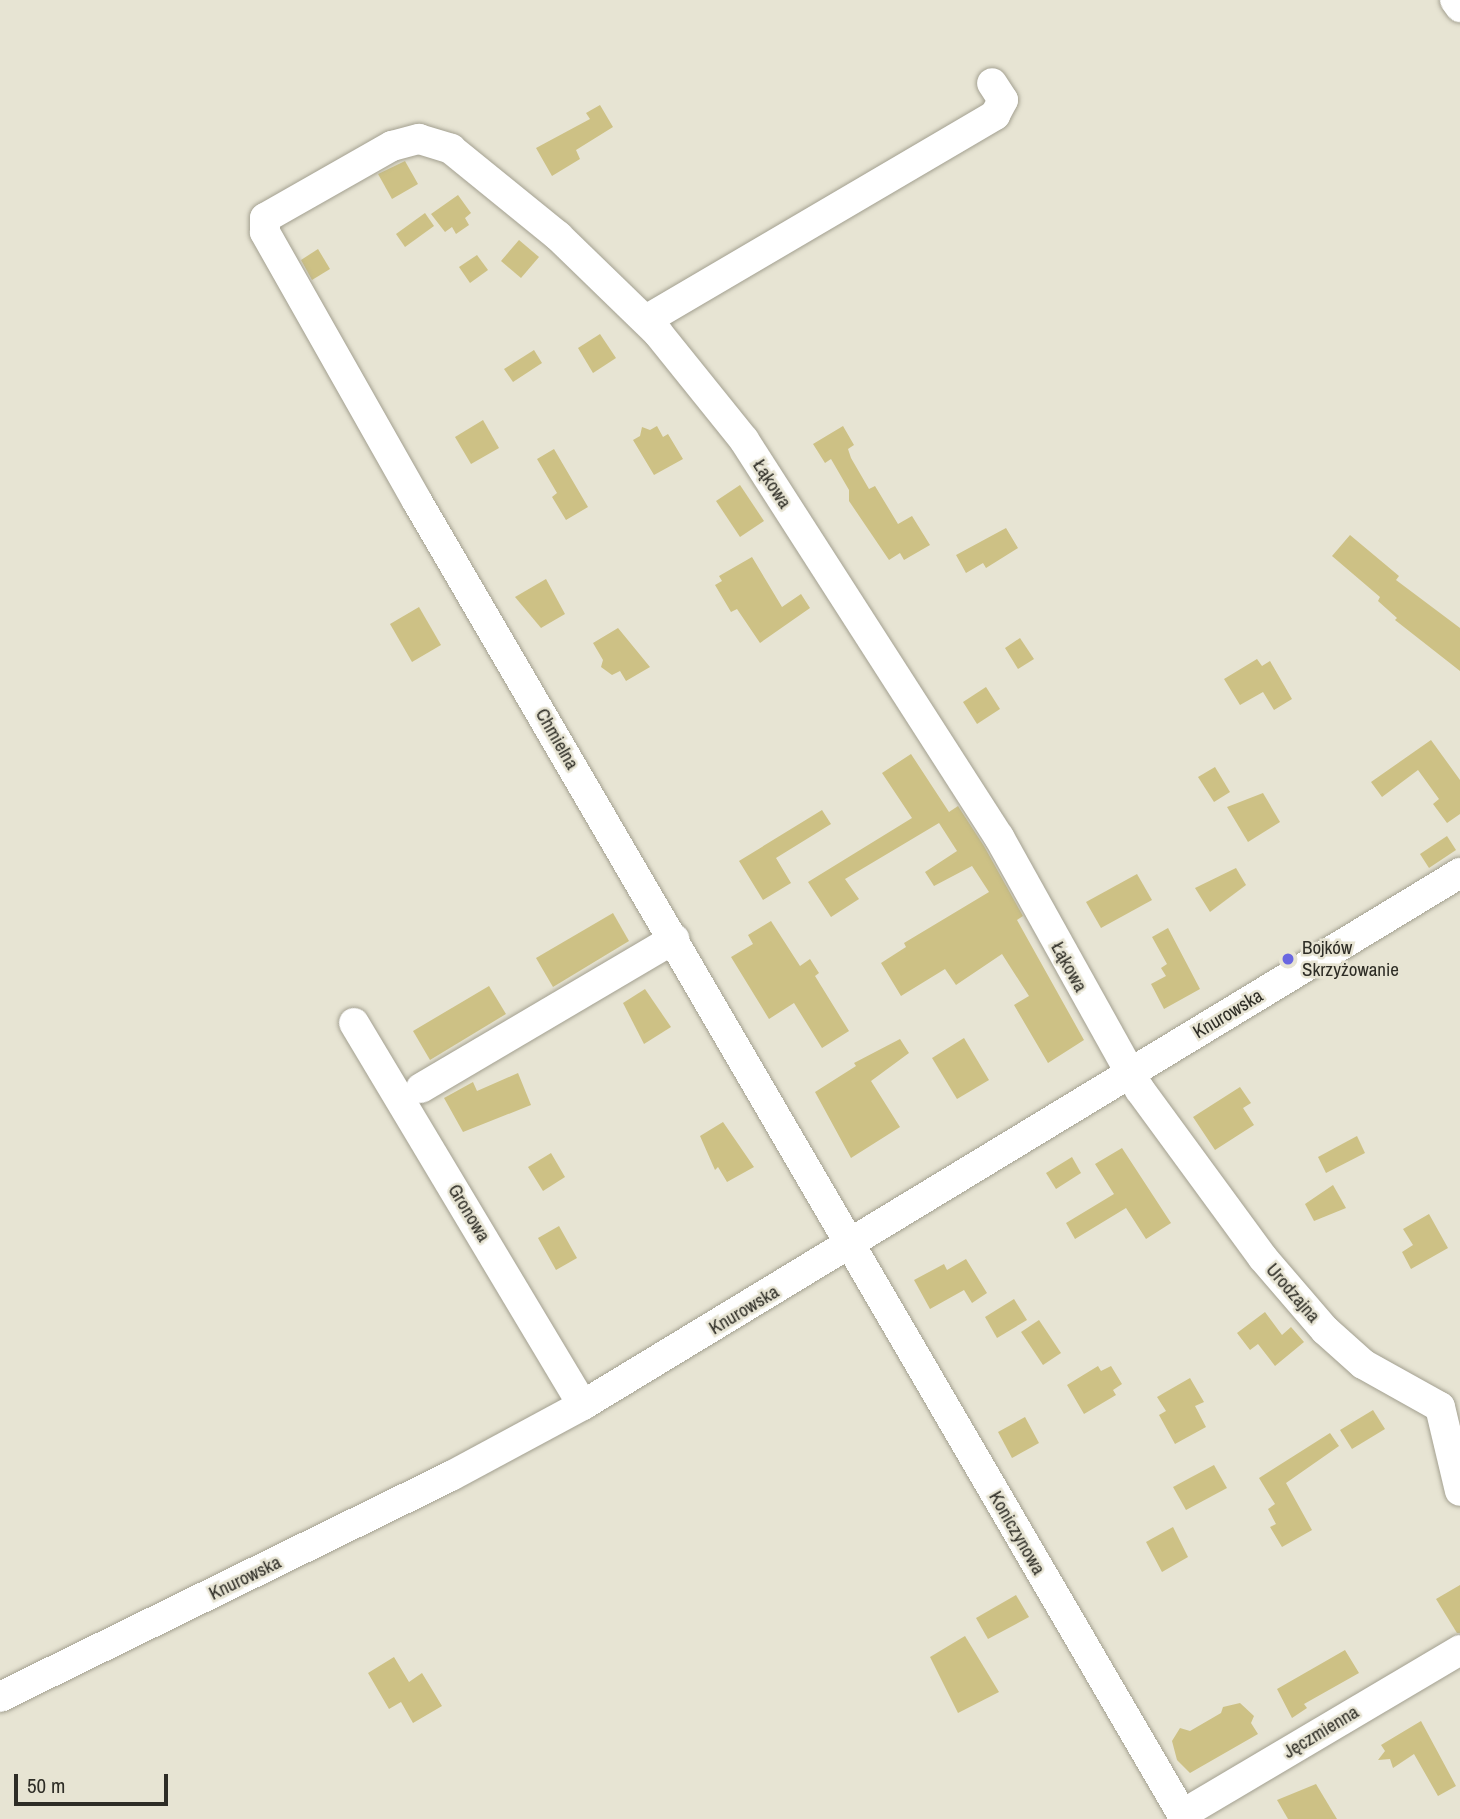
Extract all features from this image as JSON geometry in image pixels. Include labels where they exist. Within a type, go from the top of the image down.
[{"type":"street","points":[[1455,0],[1460,7]]},
{"type":"street","points":[[646,320],[996,115],[1003,100],[992,83]]},
{"type":"street","name":"Łąkowa","points":[[265,232],[262,222],[269,214],[392,146],[419,139],[451,149],[558,236],[646,320],[760,463],[999,837],[1129,1074]]},
{"type":"street","name":"Chmielna","points":[[265,232],[853,1243]]},
{"type":"street","name":"Knurowska","points":[[0,1697],[451,1476],[583,1405],[1460,873]]},
{"type":"street","points":[[421,1087],[674,939]]},
{"type":"street","name":"Gronowa","points":[[354,1023],[583,1405]]},
{"type":"street","name":"Urodzajna","points":[[1129,1074],[1263,1258],[1325,1330],[1363,1364],[1440,1407],[1460,1491]]},
{"type":"street","name":"Koniczynowa","points":[[853,1243],[1184,1817]]},
{"type":"street","name":"Jęczmienna","points":[[1184,1817],[1460,1650]]},
{"type":"building","points":[[600,105],[613,127],[576,150],[580,159],[552,176],[536,148],[590,119],[586,113]]},
{"type":"building","points":[[405,161],[418,184],[392,199],[378,174]]},
{"type":"building","points":[[458,195],[471,213],[465,218],[469,225],[456,234],[452,227],[445,232],[431,214]]},
{"type":"building","points":[[425,213],[434,226],[405,247],[396,234]]},
{"type":"building","points":[[519,240],[539,257],[521,278],[501,261]]},
{"type":"building","points":[[318,249],[330,269],[312,280],[301,260]]},
{"type":"building","points":[[477,255],[488,270],[470,283],[459,267]]},
{"type":"building","points":[[600,334],[616,358],[593,373],[578,348]]},
{"type":"building","points":[[534,350],[542,363],[513,382],[504,369]]},
{"type":"building","points":[[483,420],[499,448],[471,464],[455,437]]},
{"type":"building","points":[[657,426],[663,437],[668,434],[683,459],[654,475],[633,440],[640,436],[642,427],[650,430]]},
{"type":"building","points":[[843,426],[854,445],[848,449],[851,458],[869,489],[875,486],[898,524],[912,516],[930,545],[904,560],[900,553],[889,560],[849,501],[849,490],[831,459],[825,463],[813,444]]},
{"type":"building","points":[[554,449],[588,507],[566,520],[552,497],[557,493],[537,459]]},
{"type":"building","points":[[740,485],[764,521],[740,537],[716,501]]},
{"type":"building","points":[[1006,528],[1018,548],[986,568],[983,563],[966,573],[956,555]]},
{"type":"building","points":[[1350,535],[1399,576],[1396,580],[1460,628],[1460,671],[1395,620],[1397,618],[1378,601],[1380,597],[1332,556]]},
{"type":"building","points":[[752,557],[782,607],[801,594],[810,608],[760,643],[737,609],[731,612],[715,585],[722,581],[719,576]]},
{"type":"building","points":[[546,579],[565,614],[541,628],[515,597]]},
{"type":"building","points":[[419,607],[441,645],[412,662],[390,624]]},
{"type":"building","points":[[618,628],[650,667],[626,681],[620,671],[612,675],[601,667],[603,660],[593,643]]},
{"type":"building","points":[[1020,638],[1034,659],[1018,669],[1005,648]]},
{"type":"building","points":[[1257,659],[1262,666],[1270,661],[1292,699],[1274,710],[1263,692],[1240,705],[1224,679]]},
{"type":"building","points":[[986,687],[1000,709],[977,724],[963,702]]},
{"type":"building","points":[[1431,740],[1460,780],[1460,814],[1447,823],[1433,804],[1439,799],[1418,770],[1382,797],[1371,782]]},
{"type":"building","points":[[911,754],[949,812],[958,806],[984,846],[1023,916],[1017,920],[1084,1040],[1048,1063],[1014,1005],[1029,996],[1002,954],[956,985],[945,969],[901,996],[881,963],[906,947],[904,943],[989,892],[972,866],[934,886],[925,872],[957,851],[939,823],[845,879],[859,899],[831,917],[808,882],[912,818],[882,773]]},
{"type":"building","points":[[1215,767],[1230,792],[1214,802],[1198,777]]},
{"type":"building","points":[[1263,793],[1280,822],[1248,842],[1227,807]]},
{"type":"building","points":[[822,810],[831,824],[776,858],[791,883],[763,900],[739,861]]},
{"type":"building","points":[[1447,836],[1456,850],[1429,868],[1420,854]]},
{"type":"building","points":[[1236,868],[1246,885],[1210,912],[1195,888]]},
{"type":"building","points":[[1137,874],[1152,900],[1101,928],[1086,902]]},
{"type":"building","points":[[613,913],[629,941],[553,987],[536,958]]},
{"type":"building","points":[[771,921],[800,966],[810,959],[819,973],[815,976],[849,1031],[822,1048],[794,1003],[769,1019],[731,957],[753,944],[748,935]]},
{"type":"building","points":[[1168,928],[1200,989],[1164,1009],[1151,984],[1166,976],[1161,968],[1167,964],[1152,937]]},
{"type":"building","points":[[489,986],[506,1014],[430,1060],[413,1031]]},
{"type":"building","points":[[645,989],[671,1027],[644,1044],[623,1003]]},
{"type":"building","points":[[964,1038],[989,1080],[957,1099],[932,1058]]},
{"type":"building","points":[[900,1039],[909,1053],[871,1081],[900,1127],[851,1158],[815,1092],[856,1066],[854,1063]]},
{"type":"building","points":[[518,1073],[531,1105],[463,1132],[444,1098],[473,1082],[477,1091]]},
{"type":"building","points":[[1240,1087],[1251,1103],[1243,1108],[1254,1125],[1215,1150],[1193,1117]]},
{"type":"building","points":[[723,1122],[754,1167],[727,1182],[718,1167],[715,1170],[700,1136]]},
{"type":"building","points":[[1357,1136],[1365,1153],[1326,1173],[1318,1157]]},
{"type":"building","points":[[1122,1148],[1171,1223],[1146,1239],[1126,1208],[1075,1239],[1066,1223],[1114,1194],[1095,1164]]},
{"type":"building","points":[[551,1153],[565,1177],[543,1191],[528,1167]]},
{"type":"building","points":[[1072,1157],[1081,1173],[1056,1189],[1046,1173]]},
{"type":"building","points":[[1333,1185],[1346,1208],[1314,1221],[1305,1204]]},
{"type":"building","points":[[1429,1214],[1448,1248],[1411,1269],[1402,1252],[1413,1245],[1403,1229]]},
{"type":"building","points":[[559,1226],[577,1258],[556,1270],[538,1238]]},
{"type":"building","points":[[966,1259],[987,1293],[972,1303],[964,1290],[930,1309],[914,1280],[944,1264],[947,1270]]},
{"type":"building","points":[[1014,1299],[1027,1320],[997,1338],[985,1317]]},
{"type":"building","points":[[1265,1312],[1282,1335],[1291,1327],[1304,1342],[1275,1366],[1258,1344],[1250,1350],[1237,1333]]},
{"type":"building","points":[[1039,1320],[1061,1353],[1043,1365],[1021,1332]]},
{"type":"building","points":[[1098,1366],[1101,1371],[1111,1366],[1122,1384],[1113,1390],[1116,1395],[1084,1414],[1067,1385]]},
{"type":"building","points":[[1190,1378],[1204,1402],[1195,1406],[1206,1427],[1175,1444],[1159,1415],[1166,1411],[1157,1397]]},
{"type":"building","points":[[1373,1410],[1385,1429],[1352,1449],[1340,1430]]},
{"type":"building","points":[[1025,1417],[1039,1443],[1012,1458],[998,1432]]},
{"type":"building","points":[[1330,1433],[1339,1446],[1286,1483],[1312,1530],[1282,1547],[1270,1527],[1276,1524],[1268,1509],[1275,1504],[1259,1478]]},
{"type":"building","points":[[1214,1465],[1227,1488],[1186,1510],[1173,1487]]},
{"type":"building","points":[[1173,1527],[1188,1557],[1162,1572],[1146,1542]]},
{"type":"building","points":[[1460,1585],[1460,1633],[1457,1633],[1436,1599]]},
{"type":"building","points":[[1016,1595],[1029,1617],[988,1639],[976,1618]]},
{"type":"building","points":[[965,1636],[999,1692],[958,1713],[930,1657]]},
{"type":"building","points":[[1345,1650],[1359,1673],[1304,1704],[1307,1708],[1292,1718],[1277,1689]]},
{"type":"building","points":[[394,1657],[409,1682],[422,1673],[442,1706],[413,1723],[401,1702],[389,1709],[368,1673]]},
{"type":"building","points":[[1240,1703],[1254,1716],[1251,1723],[1258,1734],[1190,1773],[1177,1760],[1172,1741],[1180,1728],[1190,1731],[1221,1713],[1223,1707]]},
{"type":"building","points":[[1421,1721],[1456,1786],[1438,1796],[1414,1754],[1393,1768],[1390,1759],[1378,1760],[1385,1751],[1381,1745]]},
{"type":"building","points":[[1316,1784],[1337,1819],[1288,1819],[1277,1800]]},
{"type":"place","name":"Bojków Skrzyżowanie","points":[[1288,959]]}]
